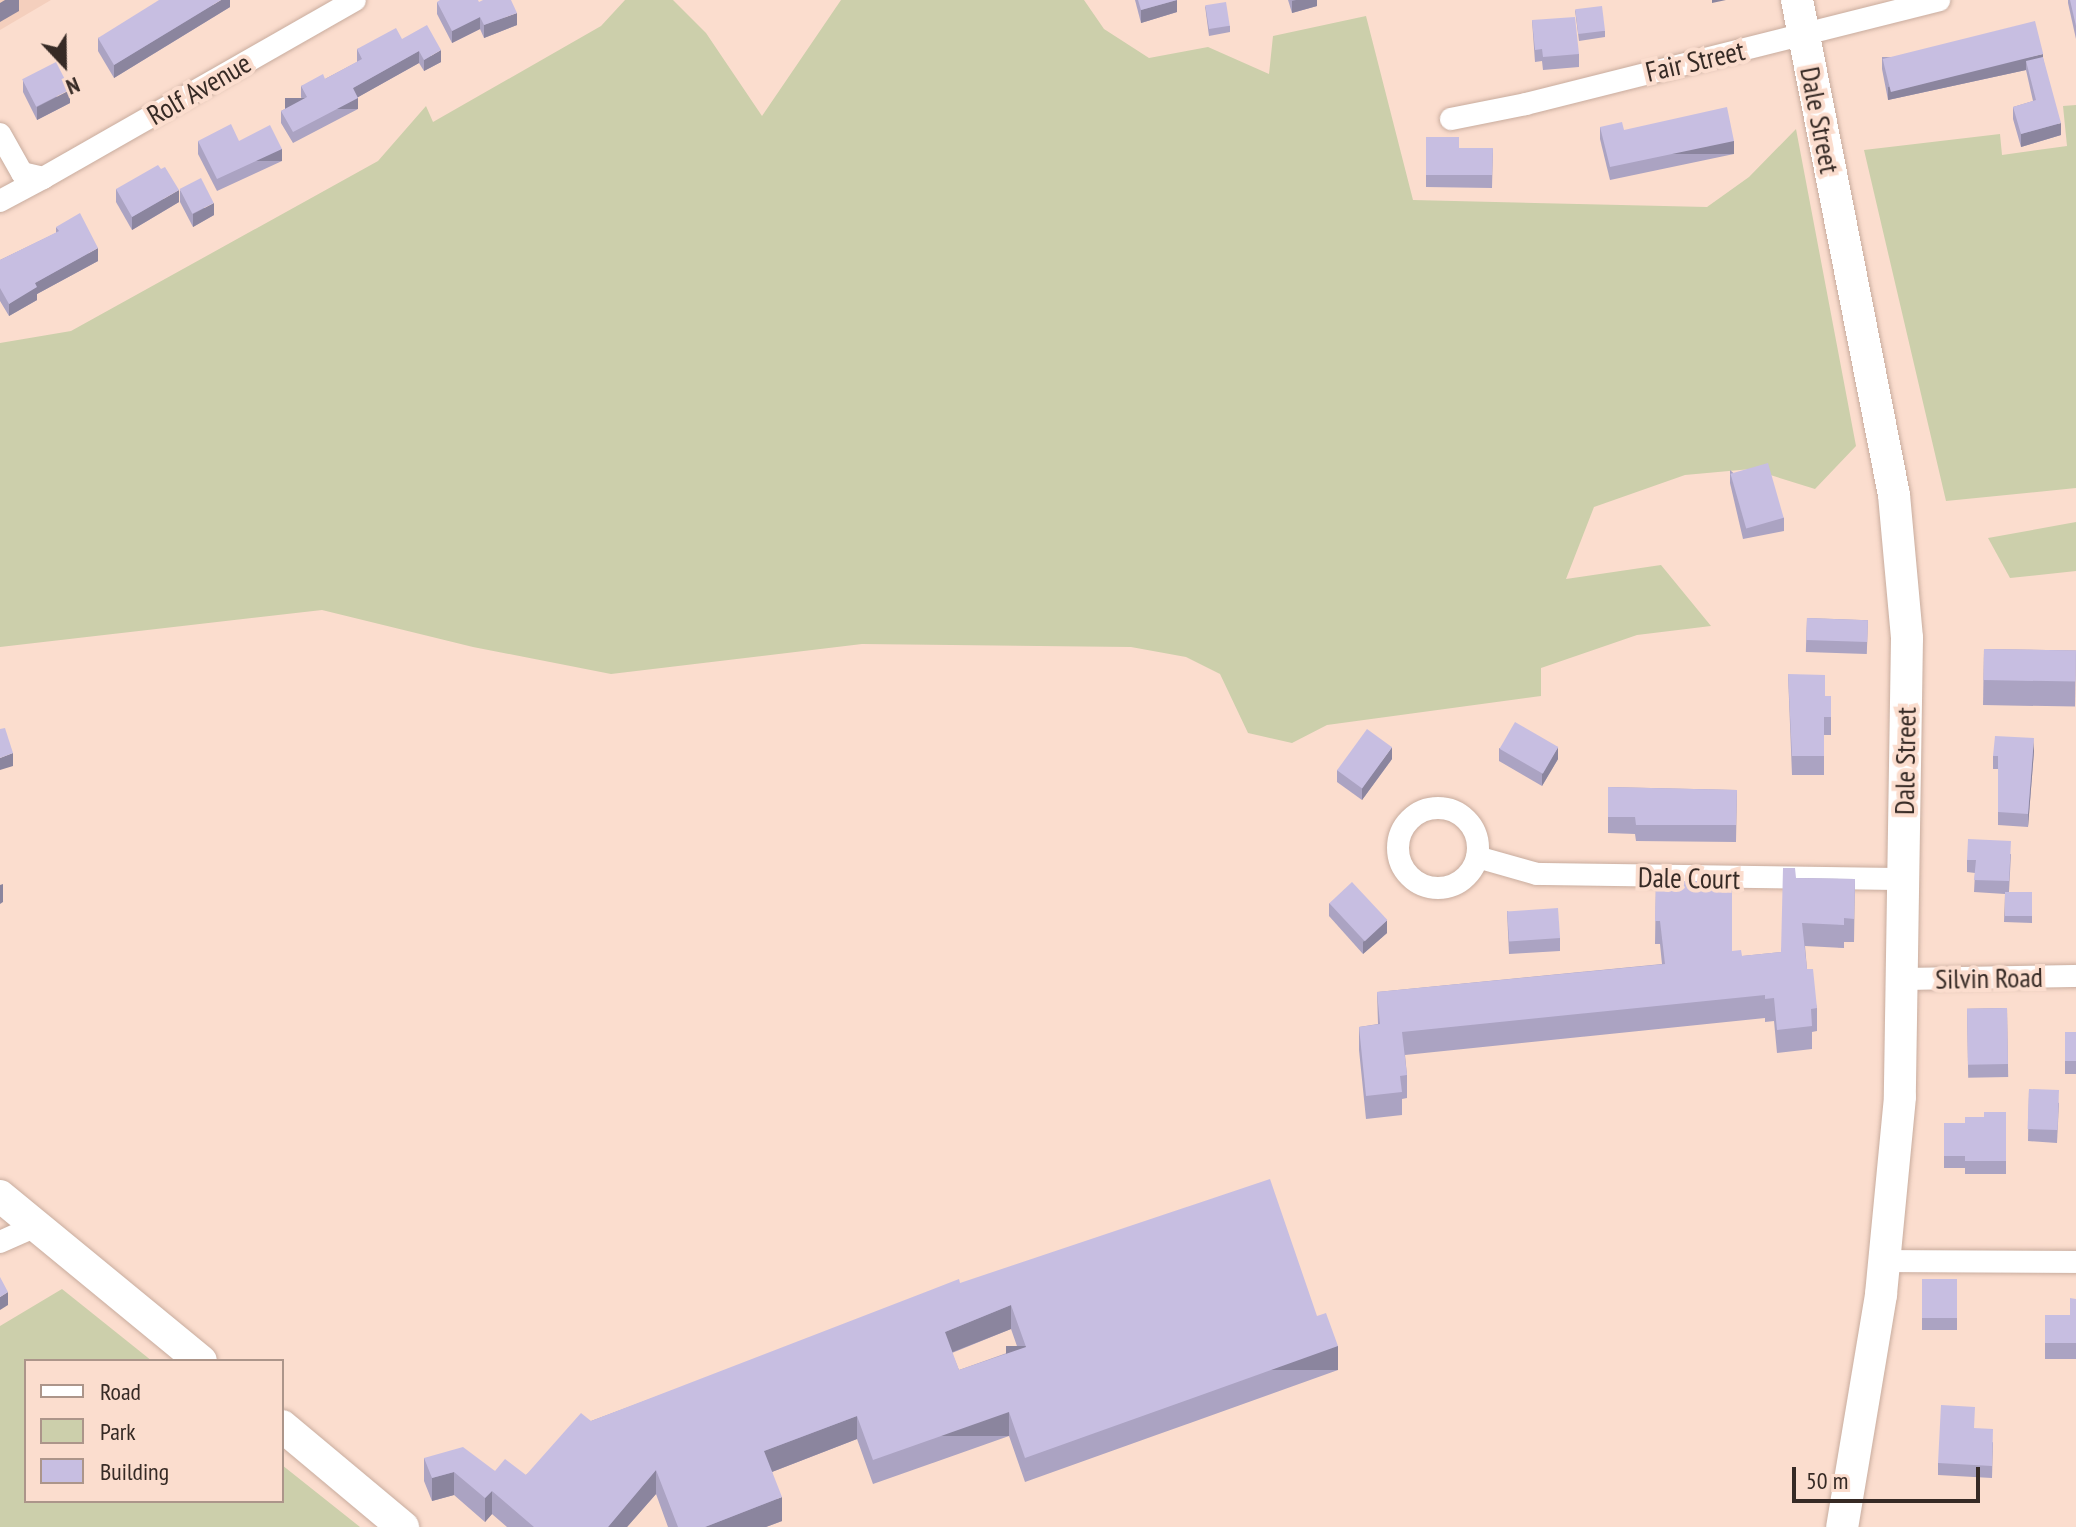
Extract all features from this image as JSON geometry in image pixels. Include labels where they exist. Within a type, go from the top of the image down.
[{"type":"street","name":"Rolf Avenue","points":[[0,201],[355,0]]},
{"type":"street","name":"Dale Street","points":[[1797,0],[1894,495],[1907,638],[1900,1097],[1885,1261],[1842,1527]]},
{"type":"street","name":"Fair Street","points":[[1451,119],[1526,104],[1939,0]]},
{"type":"street","points":[[0,134],[22,173],[43,178]]},
{"type":"street","name":"Dale Court","points":[[1477,857],[1537,874],[1903,879]]},
{"type":"street","name":"Silvin Road","points":[[1902,979],[2076,976]]},
{"type":"street","points":[[0,1196],[199,1359]]},
{"type":"street","points":[[0,1242],[36,1226]]},
{"type":"street","points":[[1885,1261],[2076,1262]]},
{"type":"street","points":[[284,1428],[403,1527]]},
{"type":"shaded area","points":[[0,0],[51,0],[0,30]]},
{"type":"green space","points":[[625,0],[673,0],[706,33],[762,116],[841,0],[1084,0],[1104,29],[1149,58],[1208,47],[1269,74],[1273,36],[1366,16],[1413,200],[1707,207],[1749,177],[1796,129],[1856,446],[1815,489],[1751,469],[1685,475],[1594,507],[1566,579],[1661,565],[1711,626],[1637,635],[1541,668],[1541,696],[1327,725],[1292,743],[1248,733],[1220,674],[1186,657],[1131,647],[862,644],[611,674],[473,647],[322,610],[0,647],[0,343],[71,331],[378,161],[426,106],[433,122],[601,26]]},
{"type":"green space","points":[[2076,105],[2076,488],[1946,501],[1864,150],[2000,134],[2002,155],[2067,146],[2063,106]]},
{"type":"green space","points":[[2076,522],[2076,571],[2010,578],[1988,538]]},
{"type":"green space","points":[[62,1289],[150,1359],[24,1359],[24,1503],[284,1503],[284,1467],[360,1527],[0,1527],[0,1326]]},
{"type":"building","points":[[159,0],[221,0],[114,65],[98,38]]},
{"type":"building","points":[[511,0],[517,13],[484,25],[480,17],[452,31],[437,2]]},
{"type":"building","points":[[1138,0],[1177,0],[1141,10]]},
{"type":"building","points":[[2070,0],[2076,0],[2076,26]]},
{"type":"building","points":[[1226,2],[1230,26],[1209,29],[1205,5]]},
{"type":"building","points":[[1602,6],[1605,31],[1578,34],[1575,9]]},
{"type":"building","points":[[1575,17],[1579,54],[1543,57],[1542,49],[1535,50],[1532,20]]},
{"type":"building","points":[[2035,21],[2043,54],[1891,92],[1883,59]]},
{"type":"building","points":[[427,25],[441,50],[424,60],[419,51],[353,88],[358,98],[293,132],[281,111],[307,97],[301,86],[323,74],[325,79],[362,59],[357,49],[396,28],[402,39]]},
{"type":"building","points":[[2043,57],[2061,123],[2021,134],[2013,107],[2036,100],[2026,61]]},
{"type":"building","points":[[56,62],[70,90],[36,107],[22,79]]},
{"type":"building","points":[[1727,107],[1734,141],[1610,167],[1600,127],[1622,122],[1624,130]]},
{"type":"building","points":[[231,124],[239,141],[270,125],[282,149],[217,179],[198,141]]},
{"type":"building","points":[[1426,137],[1459,137],[1459,148],[1493,148],[1492,175],[1426,175]]},
{"type":"building","points":[[158,165],[161,169],[165,167],[179,190],[132,217],[116,189]]},
{"type":"building","points":[[201,178],[214,203],[192,214],[180,189]]},
{"type":"building","points":[[80,213],[98,248],[35,283],[37,287],[9,304],[0,288],[0,260],[59,231],[56,227]]},
{"type":"building","points":[[1768,463],[1784,518],[1746,529],[1731,474]]},
{"type":"building","points":[[1807,618],[1868,620],[1867,642],[1806,640]]},
{"type":"building","points":[[1984,649],[2076,651],[2075,682],[1983,680]]},
{"type":"building","points":[[1788,674],[1825,675],[1825,696],[1831,696],[1831,717],[1824,717],[1824,756],[1792,756]]},
{"type":"building","points":[[1515,722],[1558,747],[1543,774],[1500,749]]},
{"type":"building","points":[[5,728],[13,753],[0,758],[0,729]]},
{"type":"building","points":[[1367,729],[1392,747],[1362,788],[1337,770]]},
{"type":"building","points":[[1995,736],[2034,738],[2028,814],[1998,812],[1998,756],[1993,756]]},
{"type":"building","points":[[1608,787],[1737,790],[1736,825],[1636,825],[1635,817],[1608,817]]},
{"type":"building","points":[[1968,839],[2011,841],[2009,881],[1974,880],[1976,860],[1967,860]]},
{"type":"building","points":[[1783,868],[1795,868],[1796,878],[1855,879],[1854,919],[1844,918],[1844,925],[1802,923],[1807,969],[1813,969],[1817,1008],[1811,1009],[1812,1026],[1777,1030],[1774,998],[1765,999],[1765,995],[1402,1032],[1407,1075],[1400,1076],[1402,1092],[1366,1096],[1359,1027],[1380,1024],[1377,992],[1665,964],[1660,921],[1655,921],[1656,881],[1732,881],[1732,951],[1741,950],[1742,956],[1781,952]]},
{"type":"building","points":[[1352,882],[1387,920],[1365,941],[1329,903]]},
{"type":"building","points":[[2005,892],[2032,892],[2032,916],[2005,916]]},
{"type":"building","points":[[1558,908],[1560,938],[1509,941],[1507,912]]},
{"type":"building","points":[[2007,1008],[2008,1064],[1968,1065],[1967,1009]]},
{"type":"building","points":[[2065,1032],[2076,1032],[2076,1061],[2065,1061]]},
{"type":"building","points":[[2029,1089],[2059,1090],[2058,1130],[2028,1129]]},
{"type":"building","points":[[1984,1112],[2006,1112],[2006,1161],[1965,1161],[1965,1156],[1944,1156],[1944,1123],[1965,1123],[1965,1117],[1984,1117]]},
{"type":"building","points":[[1270,1179],[1317,1316],[1326,1313],[1338,1346],[1025,1458],[1009,1412],[873,1460],[857,1416],[764,1451],[782,1497],[705,1527],[678,1527],[656,1470],[608,1527],[534,1527],[492,1491],[485,1498],[454,1472],[432,1478],[424,1458],[463,1447],[495,1471],[505,1459],[526,1475],[581,1413],[591,1421],[959,1279],[960,1283]],"holes":[[[1011,1305],[1026,1347],[959,1370],[945,1332]]]},
{"type":"building","points":[[0,1277],[8,1292],[0,1297]]},
{"type":"building","points":[[1922,1279],[1957,1279],[1957,1318],[1922,1318]]},
{"type":"building","points":[[2070,1298],[2076,1299],[2076,1343],[2045,1343],[2045,1315],[2070,1315]]},
{"type":"building","points":[[1941,1405],[1975,1407],[1974,1428],[1993,1429],[1992,1466],[1938,1463]]}]
